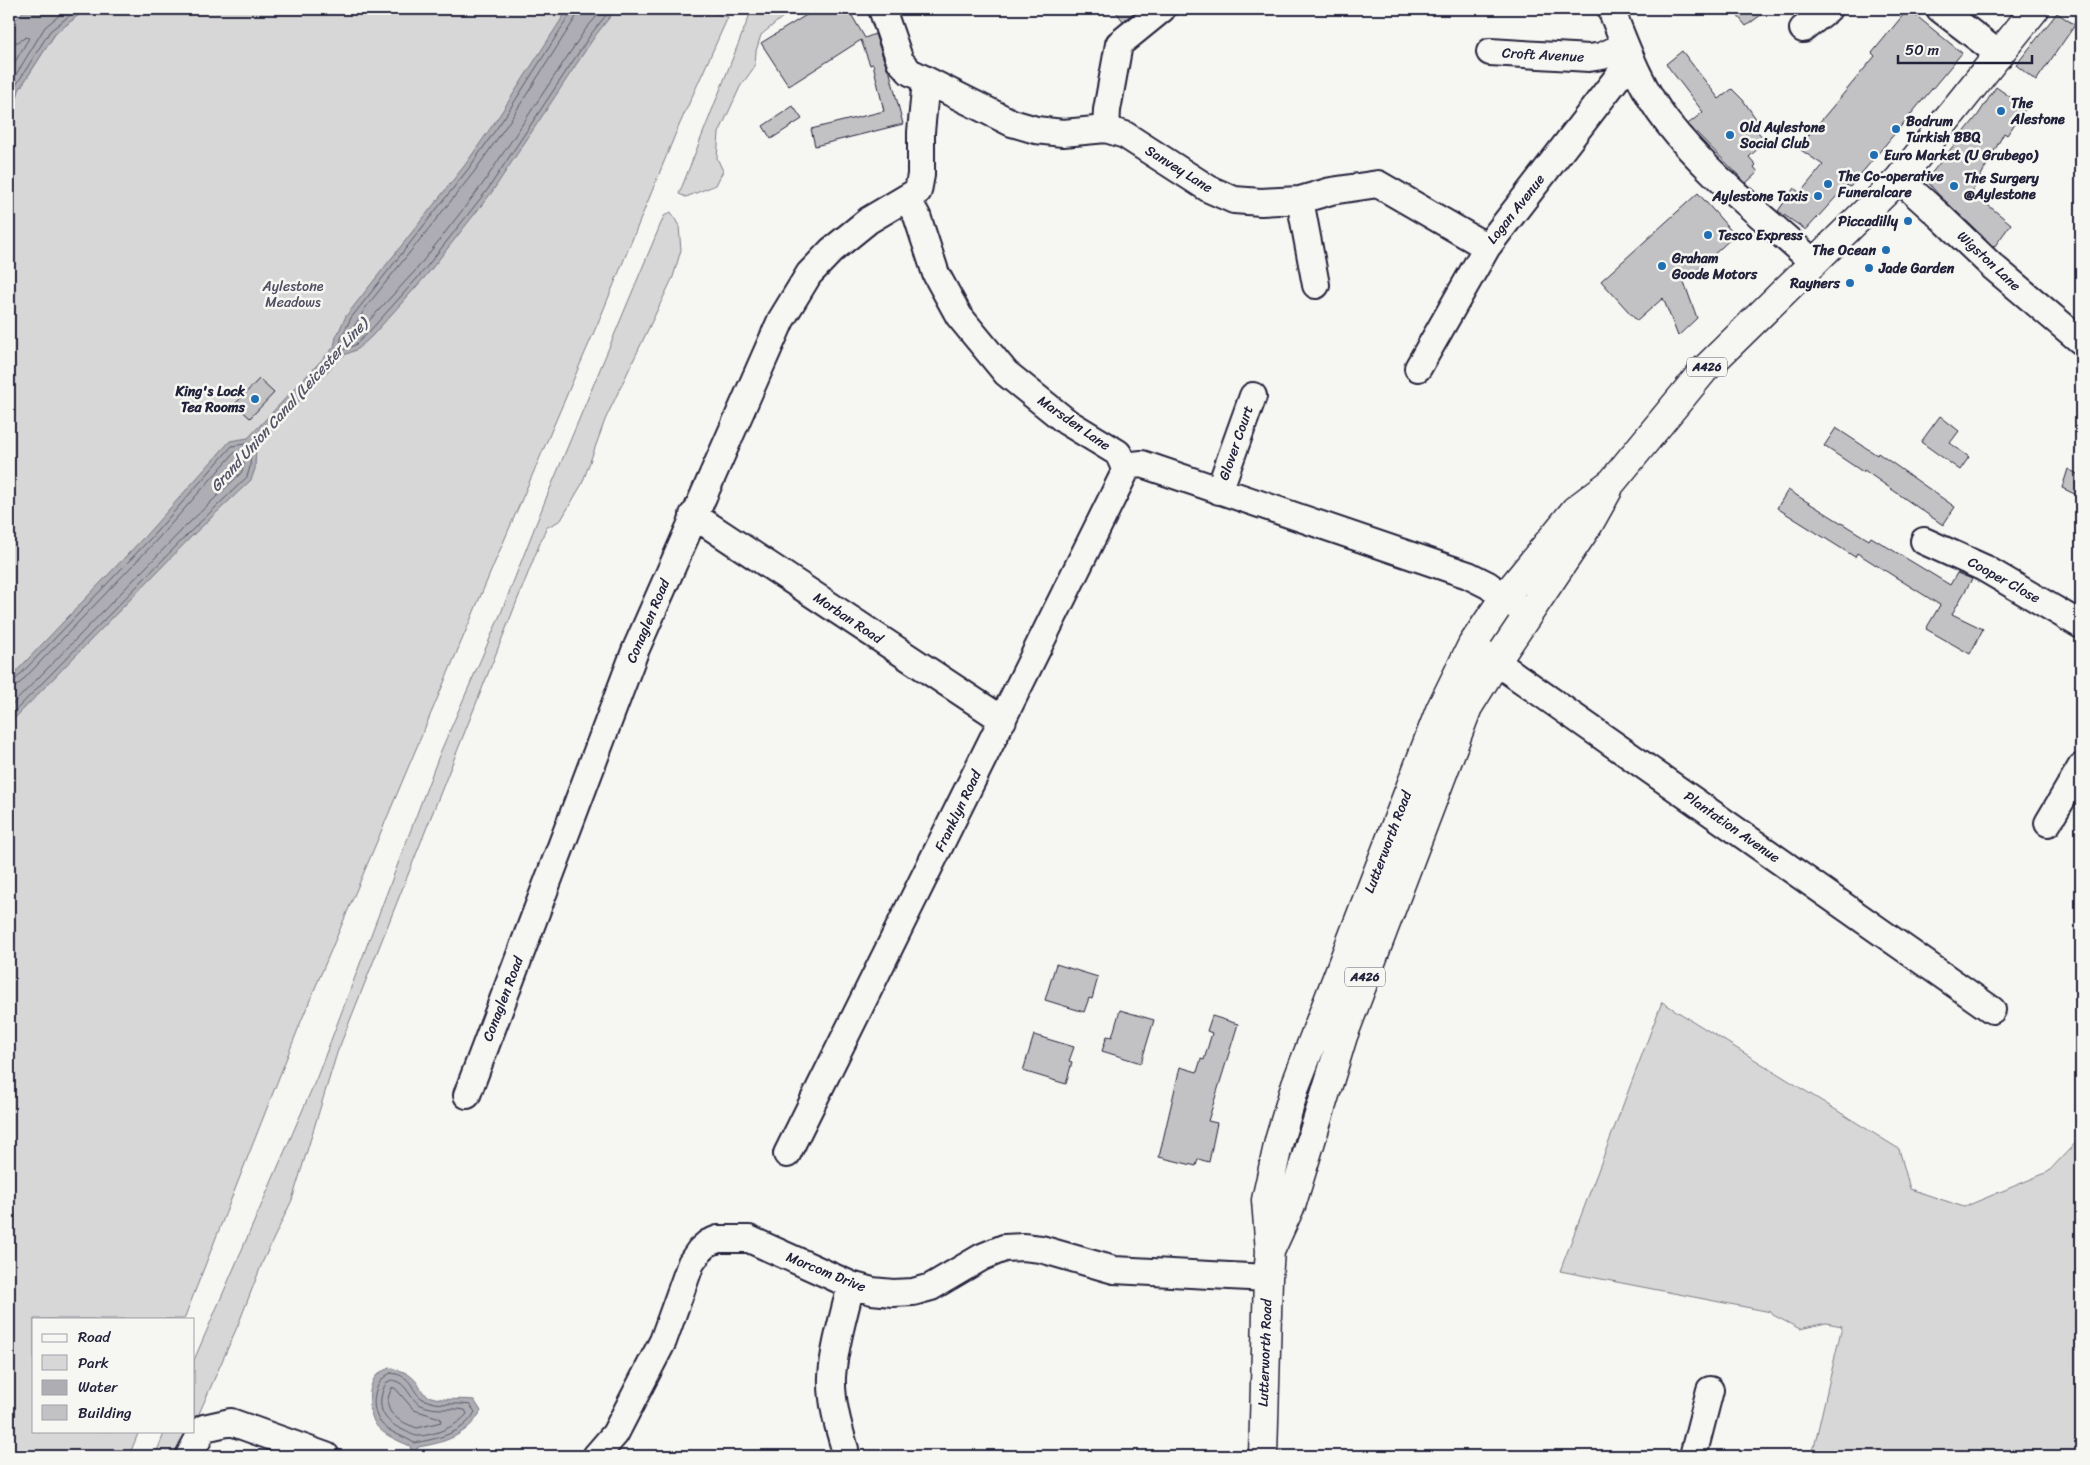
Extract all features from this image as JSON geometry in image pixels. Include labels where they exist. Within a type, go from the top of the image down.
[{"type":"main road","name":"A426","points":[[1813,262],[1899,179],[2035,9]]},
{"type":"main road","name":"Lutterworth Road","points":[[1263,1456],[1268,1278],[1278,1201],[1279,1141],[1296,1084],[1426,743],[1454,679],[1472,644],[1505,596],[1562,545],[1589,524],[1612,482],[1704,370],[1813,262]]},
{"type":"main road","name":"Lutterworth Road","points":[[1278,1201],[1468,707],[1527,614],[1562,545]]},
{"type":"street","points":[[882,9],[900,61],[910,72],[926,80],[920,132],[920,186],[918,191],[907,199]]},
{"type":"street","points":[[1106,129],[1107,110],[1119,44],[1162,9]]},
{"type":"street","points":[[1611,9],[1628,53],[1666,121],[1690,149],[1716,174],[1813,262]]},
{"type":"street","points":[[1803,29],[1828,9]]},
{"type":"street","points":[[1940,9],[2000,55]]},
{"type":"street","name":"Croft Avenue","points":[[1490,52],[1589,58],[1628,53]]},
{"type":"street","name":"Logan Avenue","points":[[1418,368],[1487,247],[1628,53]]},
{"type":"street","name":"Sanvey Lane","points":[[926,80],[1012,123],[1036,130],[1062,132],[1106,129],[1125,135],[1208,189],[1234,200],[1261,202],[1300,200],[1331,191],[1378,184],[1487,247]]},
{"type":"street","name":"Wigston Lane","points":[[1899,179],[1992,266],[2081,341]]},
{"type":"street","name":"Marsden Lane","points":[[907,199],[917,216],[936,274],[965,323],[1006,374],[1067,422],[1118,453],[1124,466]]},
{"type":"street","name":"Conaglen Road","points":[[467,1096],[635,650],[780,320],[809,274],[832,250],[869,220],[907,199]]},
{"type":"street","points":[[1300,200],[1316,285]]},
{"type":"street","name":"Glover Court","points":[[1219,491],[1253,396]]},
{"type":"street","points":[[1124,466],[1142,464],[1468,575],[1505,596],[1527,614]]},
{"type":"street","name":"Franklyn Road","points":[[786,1154],[1124,474],[1124,466]]},
{"type":"street","name":"Morban Road","points":[[693,515],[1003,720]]},
{"type":"street","name":"Cooper Close","points":[[1924,541],[1970,549],[2081,624]]},
{"type":"street","name":"Plantation Avenue","points":[[1472,644],[1992,1010]]},
{"type":"street","points":[[2048,823],[2081,767]]},
{"type":"street","name":"Morcom Drive","points":[[596,1456],[615,1434],[663,1341],[691,1263],[700,1250],[708,1243],[718,1240],[749,1239],[851,1285],[872,1291],[893,1293],[913,1292],[931,1287],[946,1280],[982,1257],[1004,1248],[1023,1247],[1042,1249],[1114,1270],[1268,1278]]},
{"type":"street","points":[[845,1449],[835,1413],[832,1377],[837,1344],[851,1285]]},
{"type":"street","points":[[1693,1456],[1710,1390]]},
{"type":"street","points":[[189,1456],[204,1428],[231,1422],[326,1456]]},
{"type":"green space","name":"Aylestone Meadows","points":[[86,9],[714,9],[716,14],[728,17],[677,130],[603,311],[302,1019],[184,1318],[32,1318],[32,1432],[139,1432],[129,1456],[9,1456],[9,129],[19,90],[55,34]]},
{"type":"green space","points":[[752,9],[804,9],[785,15],[761,35],[756,51],[755,66],[740,87],[719,133],[717,158],[723,171],[716,185],[686,197],[679,194]]},
{"type":"green space","points":[[671,212],[679,226],[681,250],[673,277],[605,420],[582,484],[561,520],[546,528],[337,1053],[292,1200],[263,1261],[238,1325],[195,1423],[195,1358],[317,1077],[440,753],[501,613],[547,496],[664,216]]},
{"type":"green space","points":[[1662,1002],[1899,1149],[1910,1189],[1964,1207],[2048,1172],[2081,1137],[2081,1456],[1812,1456],[1842,1326],[1826,1323],[1800,1329],[1773,1315],[1771,1312],[1560,1271]]},
{"type":"green space","points":[[165,1432],[190,1432],[178,1456],[155,1456]]},
{"type":"water","points":[[25,9],[86,9],[55,34],[19,90],[9,129],[9,27]]},
{"type":"water","name":"Grand Union Canal (Leicester Line)","points":[[568,9],[616,9],[595,36],[492,192],[425,277],[372,336],[358,349],[342,356],[256,446],[255,469],[251,480],[193,535],[9,724],[9,679],[146,535],[230,441],[248,438],[334,347],[336,337],[346,316],[465,165]]},
{"type":"water","points":[[389,1368],[409,1375],[424,1393],[429,1396],[441,1399],[474,1400],[481,1411],[476,1419],[462,1432],[446,1440],[418,1447],[417,1451],[411,1450],[410,1446],[379,1429],[371,1413],[370,1391],[374,1379],[378,1374]]},
{"type":"building","points":[[816,9],[848,9],[865,38],[875,34],[890,73],[903,124],[815,146],[811,129],[884,111],[873,64],[870,65],[861,40],[789,86],[761,43]]},
{"type":"building","points":[[1114,9],[1139,9],[1123,21]]},
{"type":"building","points":[[1732,9],[1769,9],[1746,26]]},
{"type":"building","points":[[1908,9],[1962,53],[1850,187],[1847,185],[1806,230],[1778,211],[1794,188],[1800,193],[1823,165],[1798,148],[1875,56],[1872,53]]},
{"type":"building","points":[[2057,13],[2075,25],[2036,81],[2016,65]]},
{"type":"building","name":"Old Aylestone Social Club","points":[[1682,51],[1719,99],[1732,89],[1743,100],[1761,126],[1756,130],[1766,141],[1749,157],[1756,165],[1754,167],[1758,172],[1746,183],[1688,124],[1703,112],[1666,64]]},
{"type":"building","name":"The Surgery @Aylestone","points":[[1996,87],[2026,108],[2007,135],[2004,133],[1972,192],[2011,224],[1994,247],[1938,194],[1926,180],[1978,115]]},
{"type":"building","points":[[793,106],[802,119],[771,139],[763,126]]},
{"type":"building","points":[[1698,193],[1735,235],[1684,282],[1697,318],[1678,336],[1663,298],[1637,321],[1601,281]]},
{"type":"building","name":"King's Lock Tea Rooms","points":[[259,379],[274,393],[250,418],[235,404]]},
{"type":"building","points":[[1940,416],[1959,431],[1950,443],[1969,457],[1960,470],[1921,442]]},
{"type":"building","points":[[1836,428],[1877,455],[1878,453],[1955,507],[1943,525],[1864,470],[1863,472],[1824,446]]},
{"type":"building","points":[[2068,469],[2081,476],[2081,497],[2062,488]]},
{"type":"building","points":[[1788,490],[1869,540],[1871,537],[1950,585],[1957,573],[1972,579],[1952,614],[1983,629],[1970,654],[1926,629],[1940,605],[1857,553],[1855,557],[1777,508]]},
{"type":"building","points":[[1056,964],[1098,977],[1092,999],[1089,998],[1084,1012],[1045,1000]]},
{"type":"building","points":[[1120,1010],[1154,1020],[1141,1063],[1102,1051],[1107,1036],[1112,1037]]},
{"type":"building","points":[[1212,1016],[1238,1024],[1208,1121],[1217,1123],[1209,1162],[1198,1159],[1196,1166],[1159,1157],[1180,1067],[1197,1072],[1201,1059],[1204,1060],[1212,1033],[1207,1031]]},
{"type":"building","points":[[1034,1035],[1074,1047],[1069,1061],[1072,1062],[1066,1084],[1023,1071]]},
{"type":"place","name":"The Alestone","points":[[2001,111]]},
{"type":"place","name":"Bodrum Turkish BBQ","points":[[1896,129]]},
{"type":"place","name":"Old Aylestone Social Club","points":[[1730,135]]},
{"type":"place","name":"Euro Market (U Grubego)","points":[[1874,155]]},
{"type":"place","name":"The Co-operative Funeralcare","points":[[1828,184]]},
{"type":"place","name":"The Surgery @Aylestone","points":[[1954,186]]},
{"type":"place","name":"Aylestone Taxis","points":[[1818,196]]},
{"type":"place","name":"Piccadilly","points":[[1908,221]]},
{"type":"place","name":"Tesco Express","points":[[1708,235]]},
{"type":"place","name":"The Ocean","points":[[1886,250]]},
{"type":"place","name":"Graham Goode Motors","points":[[1662,266]]},
{"type":"place","name":"Jade Garden","points":[[1869,268]]},
{"type":"place","name":"Rayners","points":[[1850,283]]},
{"type":"place","name":"King's Lock Tea Rooms","points":[[255,399]]}]
